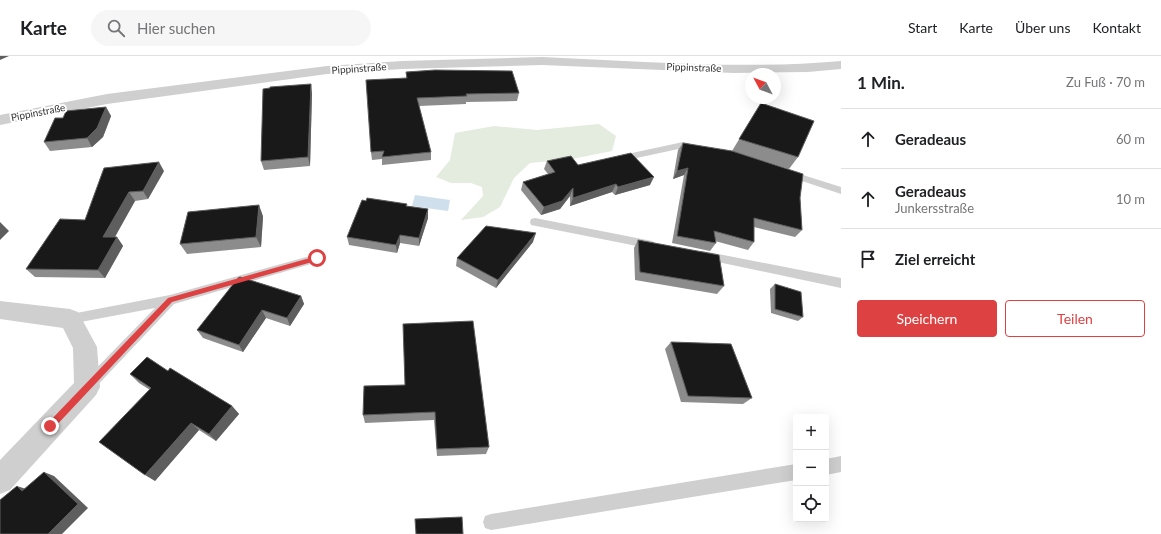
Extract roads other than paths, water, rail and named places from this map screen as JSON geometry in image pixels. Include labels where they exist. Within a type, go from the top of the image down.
[{"type":"street","name":"Pippinstraße","points":[[0,120],[107,99],[327,70],[402,64],[541,58],[734,68],[808,68],[841,64]]},
{"type":"street","points":[[808,68],[841,79]]},
{"type":"street","points":[[0,310],[70,319],[85,347],[87,387],[0,480]]},
{"type":"lane","points":[[608,161],[683,145],[706,149]]},
{"type":"lane","points":[[781,172],[841,191]]},
{"type":"lane","points":[[535,222],[661,247]]},
{"type":"lane","points":[[692,253],[841,283]]},
{"type":"lane","points":[[70,319],[170,300],[317,258]]},
{"type":"lane","points":[[87,387],[170,300]]},
{"type":"lane","points":[[829,466],[841,464]]},
{"type":"lane","points":[[491,522],[793,472]]},
{"type":"water","points":[[415,195],[450,200],[448,211],[412,206]]}]
